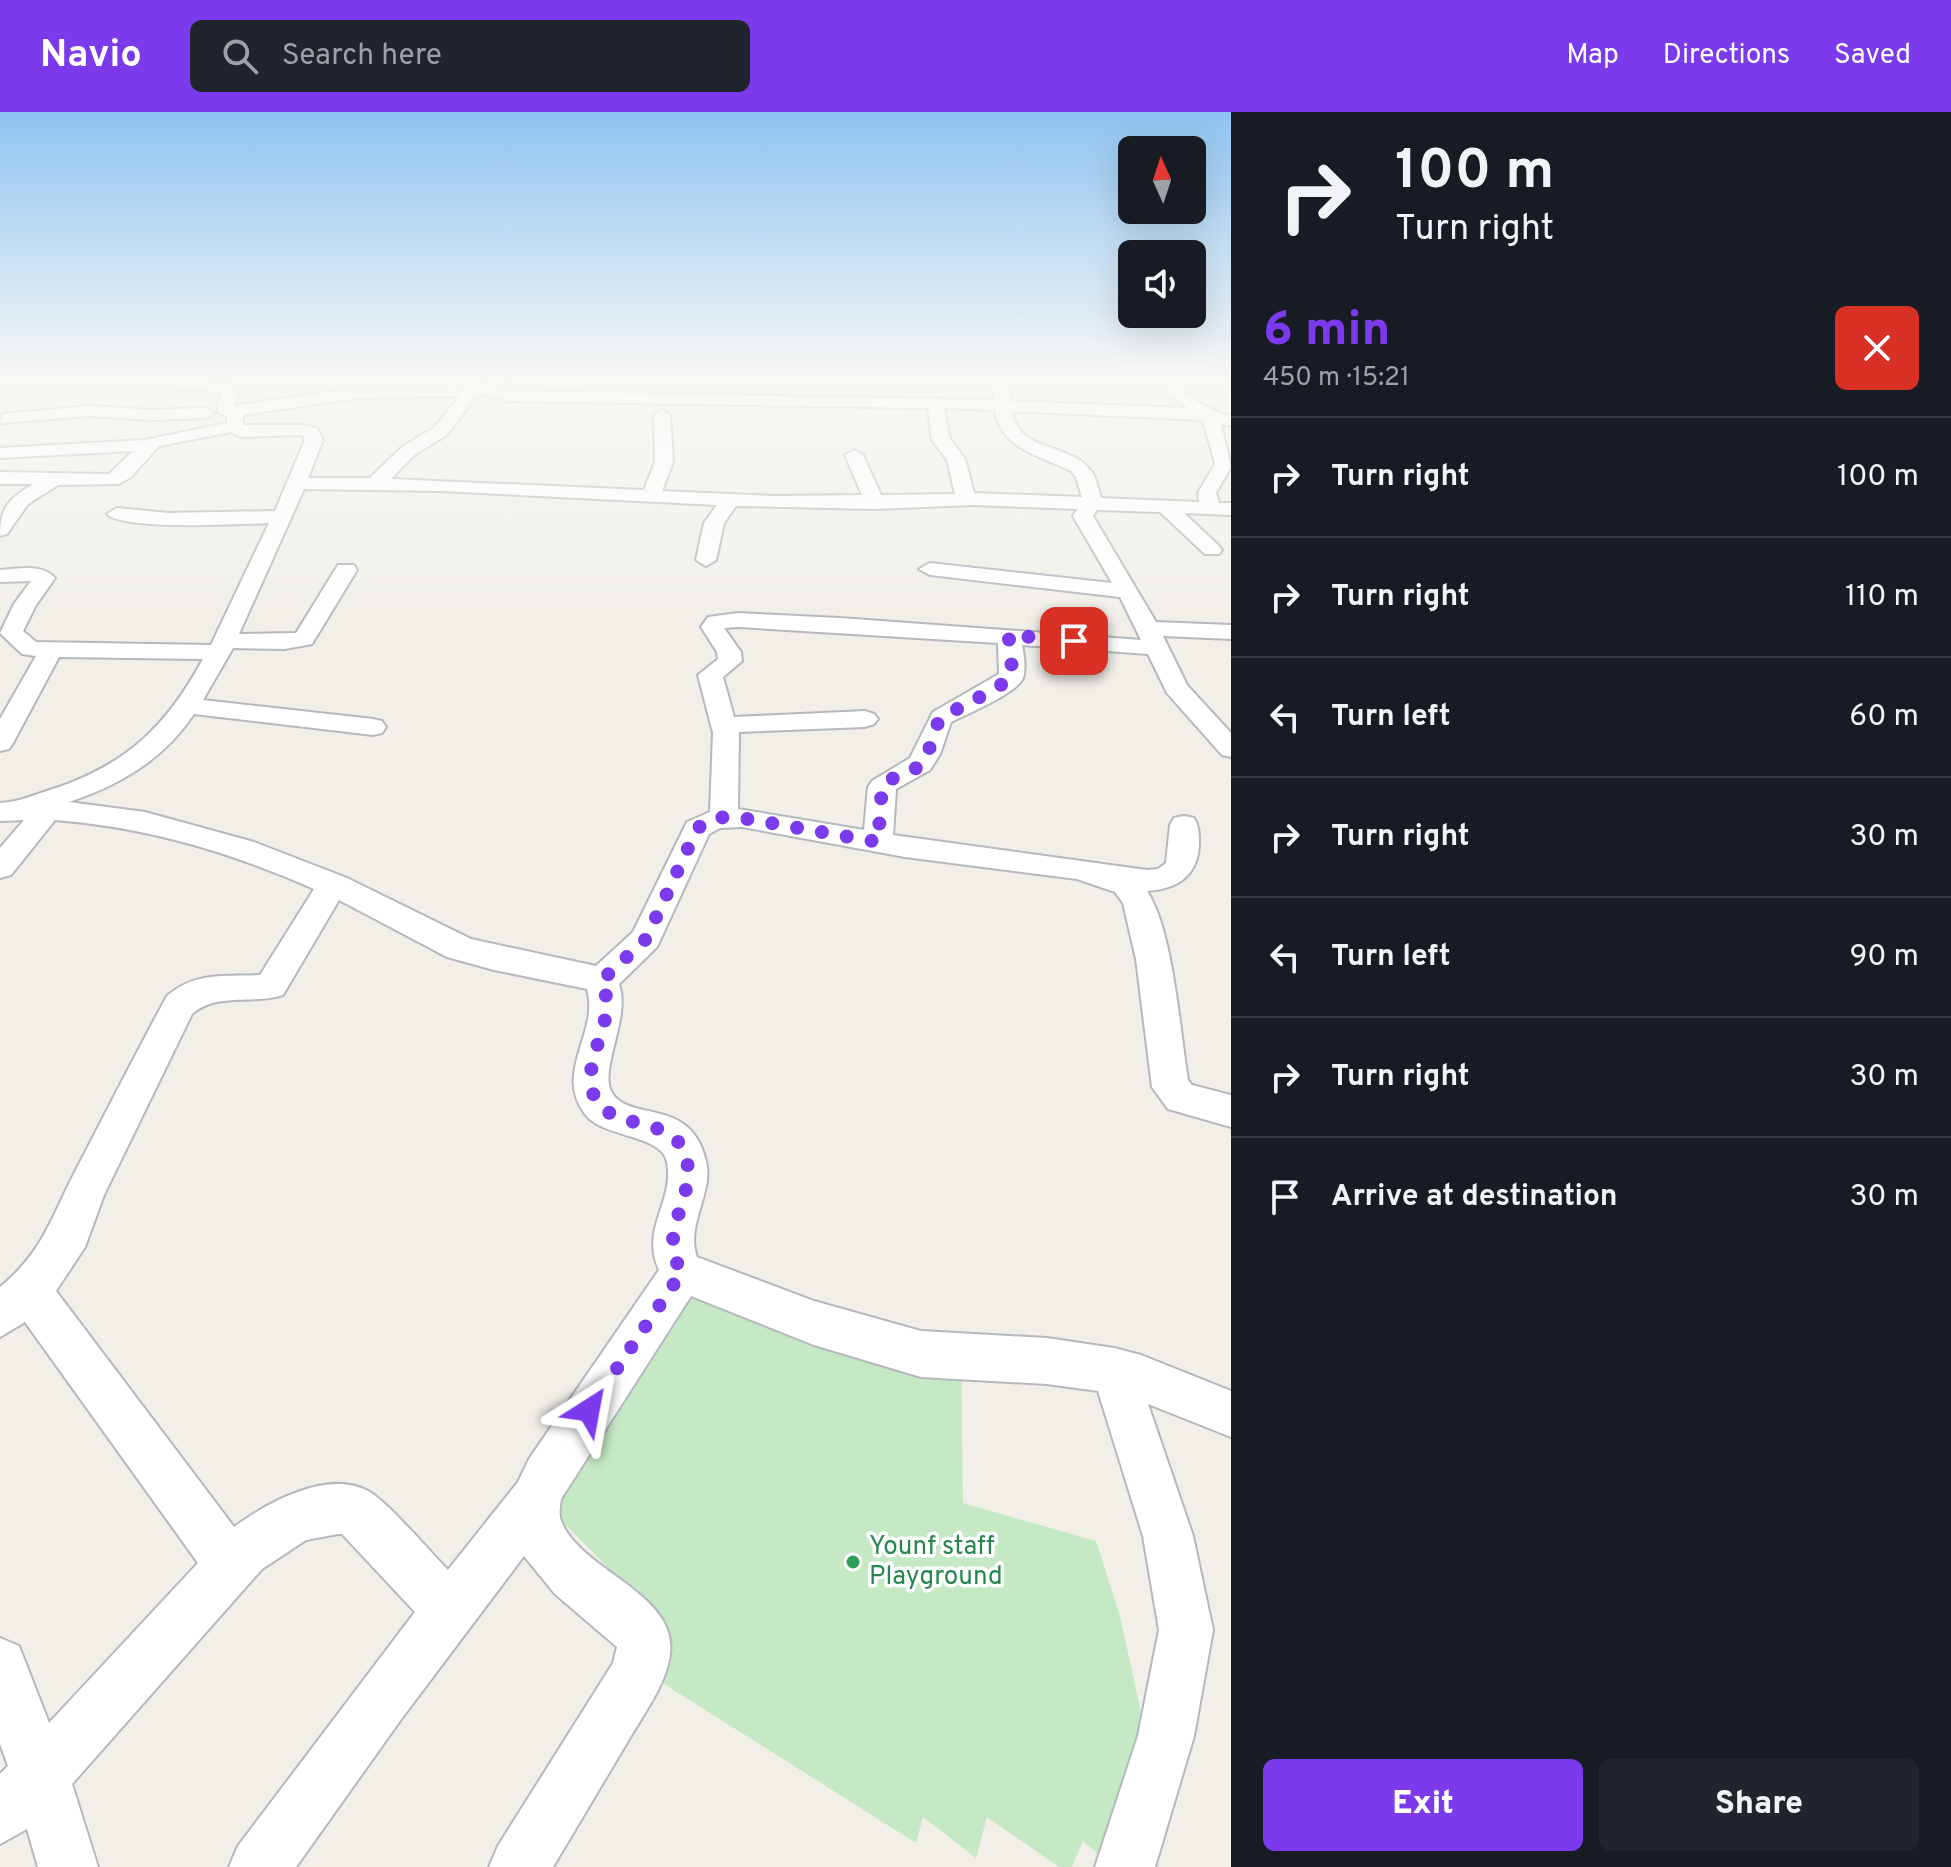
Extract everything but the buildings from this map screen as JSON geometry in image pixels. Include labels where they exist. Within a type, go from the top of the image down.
[{"type":"street","points":[[0,478],[88,481],[119,478],[134,459]]},
{"type":"street","points":[[0,868],[22,811],[114,775],[153,746],[187,706],[221,647],[307,459]]},
{"type":"street","points":[[376,483],[399,459]]},
{"type":"street","points":[[650,497],[664,459]]},
{"type":"street","points":[[856,459],[875,503]]},
{"type":"street","points":[[956,459],[966,499]]},
{"type":"street","points":[[1060,459],[1077,467],[1085,475],[1093,502]]},
{"type":"street","points":[[1210,507],[1207,493],[1223,471],[1225,459]]},
{"type":"street","points":[[0,530],[21,500],[54,479]]},
{"type":"street","points":[[297,483],[376,483],[730,501],[875,503],[966,499],[1231,509]]},
{"type":"street","points":[[706,560],[714,523],[730,501]]},
{"type":"street","points":[[1093,502],[1083,516],[1128,591],[1176,688],[1231,749]]},
{"type":"street","points":[[1165,506],[1212,550]]},
{"type":"street","points":[[117,514],[168,519],[282,517]]},
{"type":"street","points":[[930,569],[1128,591]]},
{"type":"street","points":[[0,576],[35,574],[44,578],[25,604],[11,632],[30,649],[51,650],[221,647],[304,639],[346,570]]},
{"type":"street","points":[[724,817],[727,752],[724,725],[710,675],[728,665],[729,652],[712,627],[716,622],[738,620],[1008,635],[1152,638],[1231,632]]},
{"type":"street","points":[[878,842],[882,787],[892,777],[909,772],[924,761],[942,717],[997,688],[1011,677],[1012,653],[1008,635]]},
{"type":"street","points":[[0,743],[51,650]]},
{"type":"street","points":[[187,706],[373,727]]},
{"type":"street","points":[[724,725],[865,719]]},
{"type":"street","points":[[22,811],[126,818],[221,842],[332,885],[463,949],[601,981]]},
{"type":"street","points":[[601,981],[646,939],[697,829],[705,822],[724,817],[878,842],[1080,869],[1126,884],[1138,901],[1153,959],[1170,1087],[1181,1098],[1231,1111]]},
{"type":"street","points":[[1105,876],[1147,880],[1170,876],[1178,870],[1182,861],[1184,825]]},
{"type":"street","points":[[231,1565],[103,1395],[14,1303],[53,1262],[70,1233],[85,1192],[179,1005],[189,994],[205,987],[256,989],[271,986],[332,885]]},
{"type":"street","points":[[601,981],[609,1005],[596,1056],[592,1089],[599,1104],[610,1114],[670,1134],[680,1144],[686,1158],[688,1181],[674,1237],[674,1255],[682,1272],[814,1323],[921,1354],[1034,1360],[1114,1371],[1141,1378],[1231,1414]]},
{"type":"street","points":[[259,1867],[535,1500],[546,1476],[682,1272]]},
{"type":"street","points":[[1114,1371],[1168,1536],[1186,1630],[1166,1736],[1125,1867]]},
{"type":"street","points":[[519,1867],[632,1682],[642,1663],[644,1644],[638,1629],[627,1617],[555,1559],[540,1535],[535,1500]]},
{"type":"street","points":[[20,1795],[231,1565],[268,1532],[322,1510],[353,1510],[450,1610]]},
{"type":"street","points":[[0,1665],[20,1795],[68,1867]]},
{"type":"green space","name":"Younf staff Playground","points":[[680,1274],[961,1355],[963,1503],[1096,1541],[1120,1616],[1140,1708],[1142,1812],[1113,1867],[1083,1841],[1072,1867],[1059,1867],[987,1817],[976,1858],[923,1817],[916,1843],[645,1672],[623,1583],[535,1494]]},
{"type":"place","name":"Younf staff Playground","points":[[853,1562]]},
{"type":"route","points":[[589,1410],[682,1272],[674,1255],[674,1237],[688,1181],[686,1158],[680,1144],[670,1134],[610,1114],[599,1104],[592,1089],[596,1056],[609,1005],[601,981],[646,939],[691,839],[705,822],[724,817],[742,818],[878,842],[882,787],[892,777],[909,772],[924,761],[942,717],[997,688],[1011,677],[1012,653],[1008,635],[1074,641]]}]
